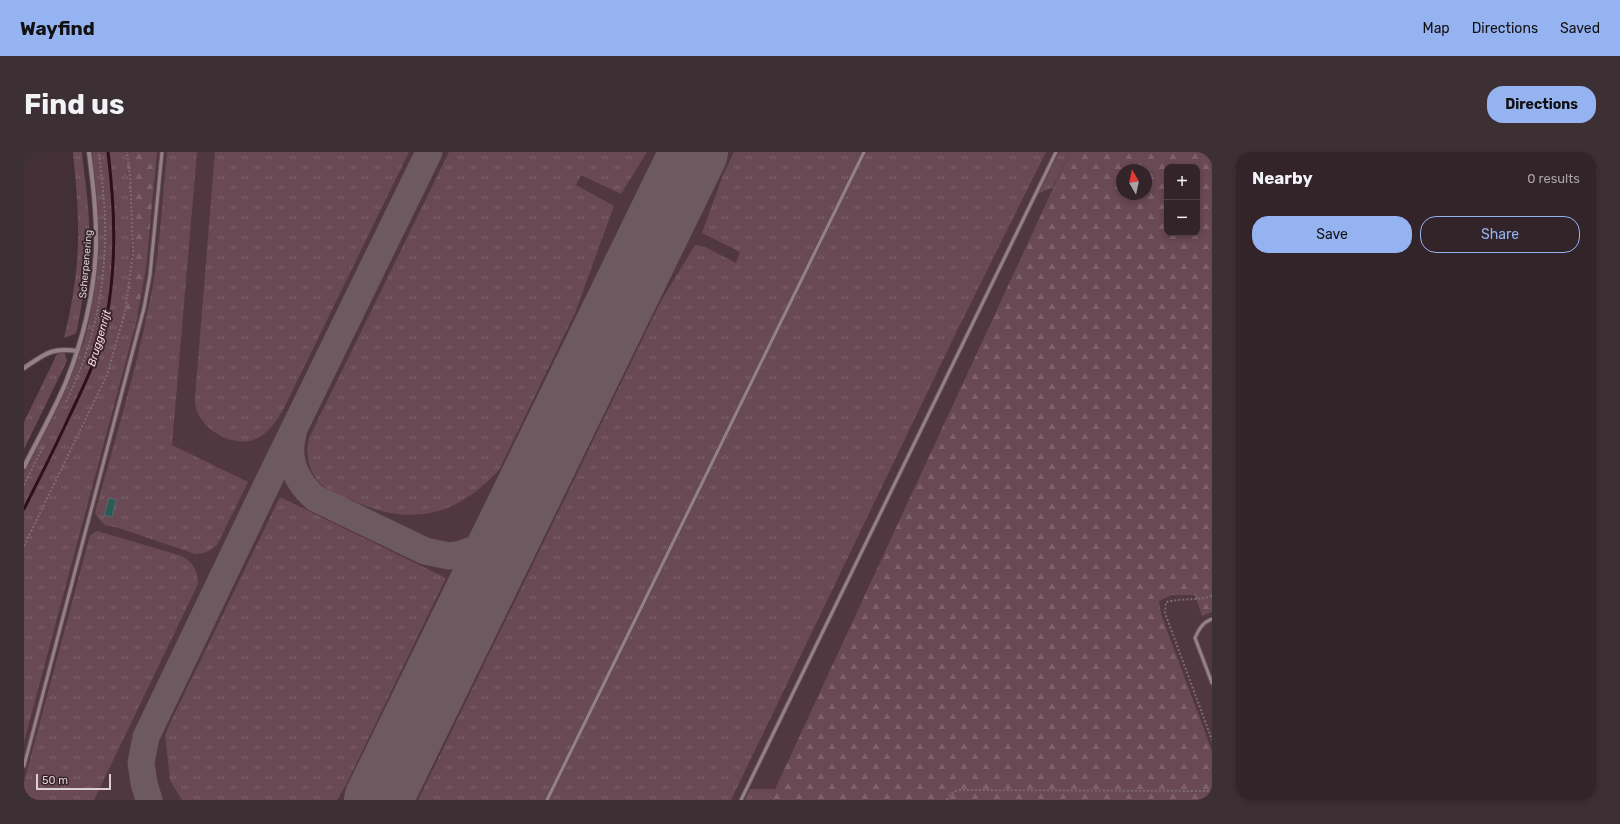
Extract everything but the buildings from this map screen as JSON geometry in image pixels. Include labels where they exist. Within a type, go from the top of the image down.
[{"type":"street","name":"Scherpenering","points":[[24,467],[66,383],[77,351],[90,297],[96,249],[89,152]]},
{"type":"street","points":[[24,368],[52,351],[63,349],[77,351]]},
{"type":"lane","points":[[24,766],[144,308],[150,275],[162,152]]},
{"type":"lane","points":[[547,800],[864,152]]},
{"type":"lane","points":[[740,800],[1056,152]]},
{"type":"lane","points":[[1212,619],[1200,627],[1195,638],[1212,683]]},
{"type":"path","points":[[24,546],[107,375],[125,312],[133,252],[130,176],[127,152]]},
{"type":"path","points":[[1212,596],[1203,599],[1177,599],[1166,602],[1165,613],[1212,740]]},
{"type":"path","points":[[947,800],[951,793],[961,790],[1212,791]]},
{"type":"shaded area","points":[[118,152],[1212,152],[1212,798],[951,800],[24,800],[24,530],[97,383]]},
{"type":"green space","points":[[73,152],[82,152],[88,211],[89,248],[77,330],[75,334],[64,338],[73,296],[78,254],[78,207]]},
{"type":"green space","points":[[92,152],[126,152],[132,229],[129,322],[136,323],[24,742],[24,472],[63,392],[84,341],[90,317],[98,263],[97,200]]},
{"type":"green space","points":[[126,152],[157,152],[146,268],[136,323],[126,320],[125,316],[132,258],[132,229]]},
{"type":"green space","points":[[167,152],[197,152],[172,445],[248,482],[217,545],[207,552],[199,554],[195,554],[119,528],[105,525],[95,513],[131,380],[150,300],[158,245]]},
{"type":"green space","points":[[215,152],[409,152],[284,408],[268,431],[258,438],[246,441],[230,440],[209,428],[199,415],[195,402]]},
{"type":"green space","points":[[449,152],[647,152],[621,194],[581,175],[576,185],[614,206],[575,313],[499,470],[473,494],[450,507],[429,513],[403,515],[380,511],[368,507],[344,497],[321,484],[314,476],[308,461],[309,438]]},
{"type":"green space","points":[[734,152],[1046,152],[955,335],[731,800],[418,800],[661,301],[695,245],[705,247],[736,263],[740,252],[702,233],[723,175]]},
{"type":"green space","points":[[1059,152],[1070,152],[1053,187],[1038,194]]},
{"type":"green space","points":[[1070,152],[1212,152],[1212,612],[1202,616],[1195,595],[1172,595],[1159,601],[1161,614],[1212,751],[1212,800],[770,800]]},
{"type":"green space","points":[[58,352],[65,353],[67,361],[24,449],[24,422]]},
{"type":"green space","points":[[280,497],[446,578],[346,785],[337,800],[182,800],[170,780],[165,735]]},
{"type":"green space","points":[[97,531],[182,556],[194,567],[198,584],[94,800],[24,800],[24,782],[90,535]]},
{"type":"green space","points":[[750,789],[775,789],[770,800],[745,800]]},
{"type":"waterway","name":"Bruggenrijt","points":[[24,509],[85,382],[103,334],[110,300],[114,236],[108,152]]},
{"type":"taxiway","points":[[149,800],[144,783],[141,763],[146,737],[429,152]]},
{"type":"taxiway","points":[[293,434],[291,452],[294,469],[308,491],[315,498],[425,551],[449,556],[461,554],[489,544],[500,535],[512,521],[523,502]]},
{"type":"runway","points":[[378,800],[694,152]]}]
